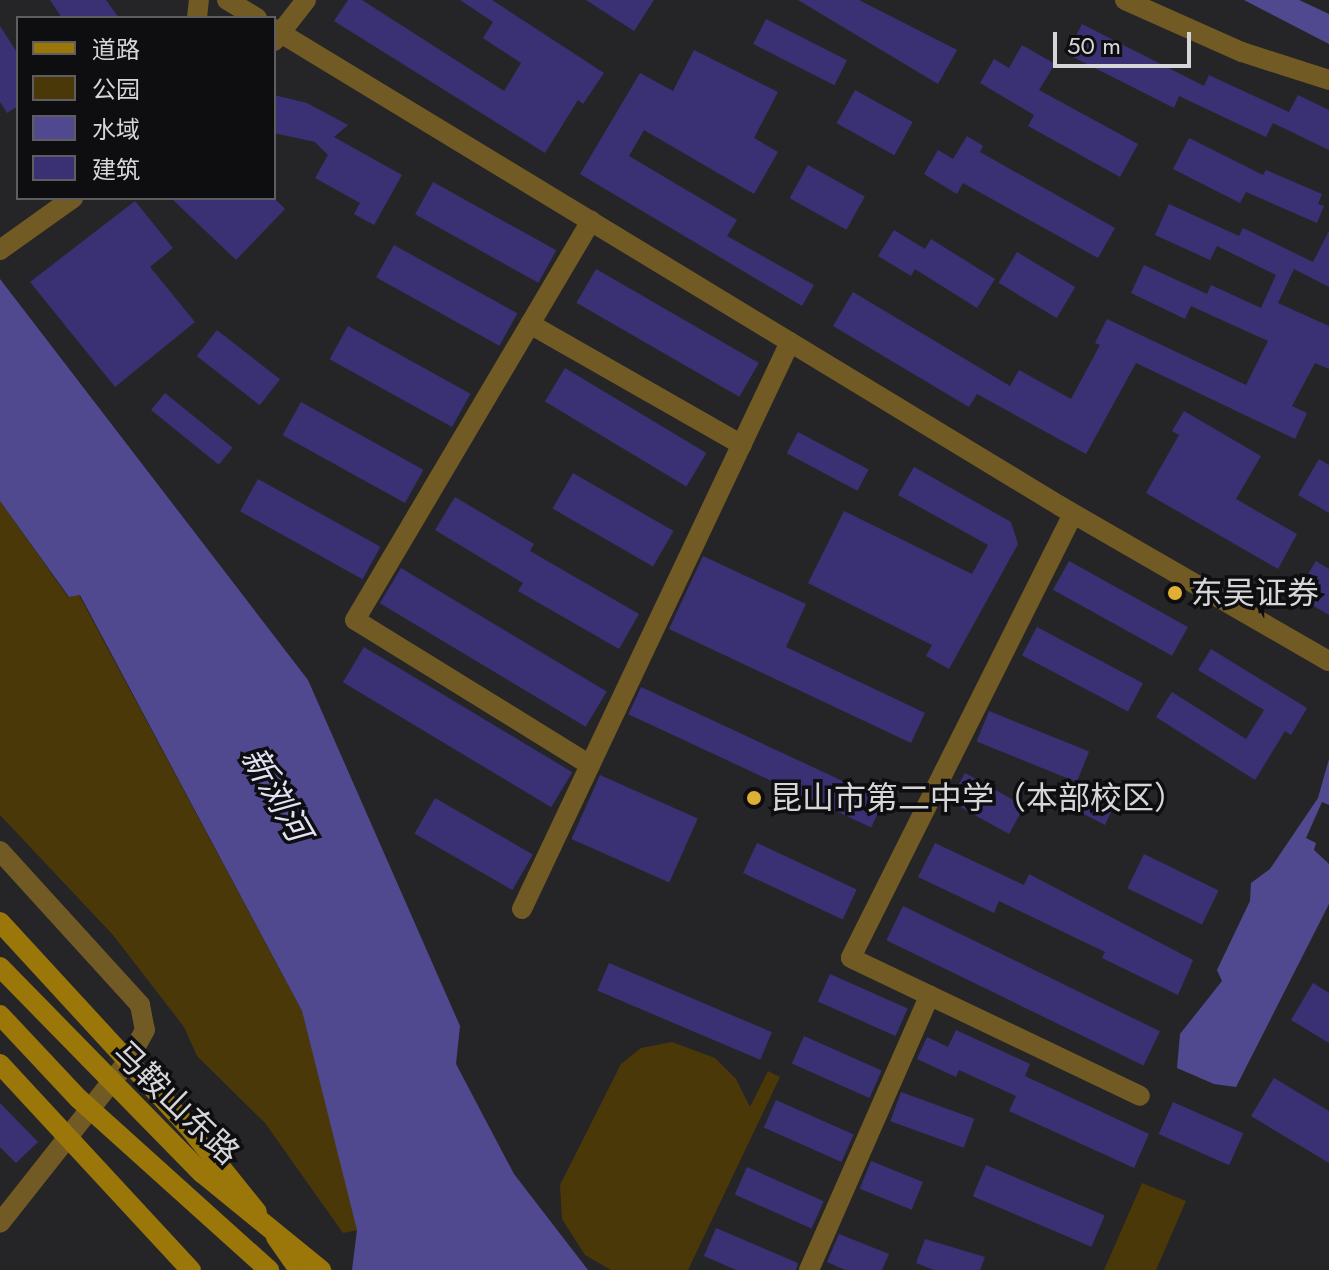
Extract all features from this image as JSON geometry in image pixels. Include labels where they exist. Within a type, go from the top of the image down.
[{"type":"main road","points":[[0,922],[191,1130],[299,1270]]},
{"type":"main road","name":"马鞍山东路","points":[[0,967],[202,1173],[321,1270]]},
{"type":"main road","name":"马鞍山东路","points":[[0,1015],[79,1099],[269,1270]]},
{"type":"main road","points":[[0,1064],[68,1141],[191,1270]]},
{"type":"street","points":[[227,0],[254,16]]},
{"type":"street","points":[[306,0],[277,35],[591,221],[1073,514],[1329,661]]},
{"type":"street","points":[[1125,0],[1242,52],[1329,80]]},
{"type":"street","points":[[6,247],[70,200]]},
{"type":"street","points":[[590,765],[355,620],[591,221]]},
{"type":"street","points":[[530,324],[742,445]]},
{"type":"street","points":[[522,909],[790,342]]},
{"type":"street","points":[[1073,514],[851,958],[1140,1096]]},
{"type":"street","points":[[0,851],[140,1005],[145,1030],[128,1061],[68,1141],[0,1223]]},
{"type":"street","points":[[809,1270],[930,995]]},
{"type":"green space","points":[[0,501],[68,597],[79,595],[302,1011],[358,1230],[343,1233],[265,1123],[197,1056],[184,1027],[113,935],[0,815]]},
{"type":"green space","points":[[672,1042],[715,1058],[736,1079],[750,1107],[768,1071],[780,1077],[688,1270],[611,1270],[585,1255],[562,1219],[560,1185],[621,1064],[641,1048]]},
{"type":"green space","points":[[1142,1183],[1186,1201],[1156,1270],[1104,1270]]},
{"type":"water","points":[[1244,0],[1299,0],[1329,14],[1329,44]]},
{"type":"water","name":"新浏河","points":[[0,279],[308,680],[460,1026],[456,1064],[514,1174],[588,1270],[352,1270],[357,1230],[302,1011],[80,595],[69,597],[0,501]]},
{"type":"water","points":[[1329,759],[1329,805],[1322,802],[1306,838],[1316,843],[1314,850],[1329,864],[1329,904],[1236,1087],[1214,1084],[1177,1068],[1180,1034],[1222,981],[1217,970],[1250,901],[1251,883],[1270,869],[1318,798]]},
{"type":"building","points":[[50,0],[106,0],[118,16],[61,16]]},
{"type":"building","points":[[348,0],[362,0],[504,91],[521,63],[483,38],[493,22],[460,0],[492,0],[604,73],[583,104],[578,100],[545,153],[334,21]]},
{"type":"building","points":[[586,0],[654,0],[634,31]]},
{"type":"building","points":[[798,0],[859,0],[957,50],[938,84]]},
{"type":"building","points":[[766,19],[847,60],[834,85],[753,44]]},
{"type":"building","points":[[1082,24],[1204,86],[1209,75],[1289,112],[1298,95],[1329,110],[1329,150],[1273,123],[1266,137],[1179,96],[1174,108],[1067,54]]},
{"type":"building","points":[[0,26],[16,51],[16,107],[7,113],[0,102]]},
{"type":"building","points":[[1022,45],[1055,64],[1039,90],[1138,144],[1120,177],[1028,126],[1034,115],[980,83],[994,59],[1009,68]]},
{"type":"building","points":[[694,50],[778,92],[754,138],[778,152],[754,194],[644,130],[629,156],[737,220],[727,236],[814,285],[802,306],[580,174],[640,73],[673,91]]},
{"type":"building","points":[[855,90],[913,122],[894,155],[837,123]]},
{"type":"building","points":[[276,95],[307,103],[348,125],[334,137],[402,175],[374,225],[354,214],[360,203],[315,178],[328,155],[315,142],[276,133]]},
{"type":"building","points":[[967,136],[983,146],[980,152],[1115,228],[1098,258],[963,183],[957,194],[924,174],[938,150],[953,159]]},
{"type":"building","points":[[1189,138],[1263,175],[1266,170],[1322,194],[1318,204],[1324,206],[1317,223],[1246,192],[1240,203],[1173,169]]},
{"type":"building","points":[[808,165],[865,197],[846,230],[790,198]]},
{"type":"building","points":[[433,182],[556,250],[538,283],[415,214]]},
{"type":"building","points":[[173,200],[276,200],[285,209],[236,260]]},
{"type":"building","points":[[135,201],[173,248],[150,267],[195,322],[115,387],[30,282]]},
{"type":"building","points":[[1169,204],[1239,236],[1243,228],[1313,262],[1329,231],[1329,287],[1294,269],[1278,303],[1329,326],[1329,369],[1315,363],[1292,406],[1307,413],[1295,439],[1136,363],[1086,454],[977,394],[969,407],[833,326],[853,292],[1010,386],[1019,370],[1071,399],[1100,345],[1095,343],[1107,319],[1246,385],[1268,341],[1191,306],[1185,319],[1131,293],[1144,265],[1207,294],[1211,285],[1261,308],[1276,275],[1217,246],[1210,260],[1155,235]]},
{"type":"building","points":[[894,230],[925,249],[931,239],[995,279],[977,308],[915,269],[911,276],[878,256]]},
{"type":"building","points":[[394,245],[517,313],[499,346],[376,277]]},
{"type":"building","points":[[1017,252],[1075,287],[1057,318],[998,283]]},
{"type":"building","points":[[596,269],[759,363],[739,397],[576,303]]},
{"type":"building","points":[[348,326],[470,394],[452,427],[330,359]]},
{"type":"building","points":[[217,330],[280,379],[260,405],[197,356]]},
{"type":"building","points":[[565,368],[706,453],[686,486],[545,401]]},
{"type":"building","points":[[165,393],[233,448],[219,465],[151,410]]},
{"type":"building","points":[[301,402],[423,470],[405,503],[283,435]]},
{"type":"building","points":[[1184,411],[1261,456],[1236,499],[1297,534],[1278,569],[1146,493],[1179,435],[1172,431]]},
{"type":"building","points":[[798,432],[869,470],[857,491],[787,453]]},
{"type":"building","points":[[1319,459],[1329,465],[1329,513],[1298,495]]},
{"type":"building","points":[[914,467],[1011,522],[1018,544],[949,669],[926,656],[932,645],[808,583],[844,511],[972,574],[988,545],[898,495]]},
{"type":"building","points":[[573,473],[673,531],[653,567],[552,509]]},
{"type":"building","points":[[258,479],[380,547],[363,579],[240,511]]},
{"type":"building","points":[[455,497],[534,544],[530,551],[639,614],[619,649],[518,591],[523,583],[435,530]]},
{"type":"building","points":[[703,556],[806,604],[786,647],[925,713],[911,743],[669,629]]},
{"type":"building","points":[[1069,561],[1188,627],[1172,656],[1053,590]]},
{"type":"building","points":[[1316,561],[1329,569],[1329,615],[1295,595]]},
{"type":"building","points":[[401,568],[607,692],[586,727],[380,603]]},
{"type":"building","points":[[1037,627],[1143,683],[1128,712],[1022,655]]},
{"type":"building","points":[[364,647],[572,772],[551,807],[343,682]]},
{"type":"building","points":[[1211,649],[1307,708],[1291,735],[1285,731],[1255,780],[1156,717],[1172,692],[1246,739],[1264,710],[1198,670]]},
{"type":"building","points":[[641,687],[884,800],[871,827],[628,714]]},
{"type":"building","points":[[989,711],[1089,751],[1077,782],[977,742]]},
{"type":"building","points":[[965,773],[1024,806],[1009,834],[949,801]]},
{"type":"building","points":[[600,775],[698,819],[669,882],[572,839]]},
{"type":"building","points":[[1080,791],[1112,810],[1105,825],[1072,808]]},
{"type":"building","points":[[435,798],[533,854],[512,890],[414,834]]},
{"type":"building","points":[[757,843],[857,889],[843,919],[743,873]]},
{"type":"building","points":[[935,843],[1024,885],[1029,874],[1193,960],[1178,995],[1102,958],[1105,952],[999,901],[994,913],[918,877]]},
{"type":"building","points":[[1144,854],[1219,890],[1202,925],[1127,888]]},
{"type":"building","points":[[903,906],[1160,1031],[1143,1066],[886,940]]},
{"type":"building","points":[[609,963],[772,1032],[760,1060],[597,991]]},
{"type":"building","points":[[830,974],[908,1009],[895,1036],[818,1001]]},
{"type":"building","points":[[1313,983],[1329,993],[1329,1043],[1291,1020]]},
{"type":"building","points":[[956,1030],[1030,1064],[1025,1076],[1149,1134],[1134,1168],[1009,1111],[1016,1096],[959,1070],[956,1077],[917,1059],[927,1037],[948,1047]]},
{"type":"building","points":[[804,1036],[882,1071],[869,1098],[792,1063]]},
{"type":"building","points":[[1274,1078],[1329,1111],[1329,1163],[1251,1116]]},
{"type":"building","points":[[901,1092],[974,1119],[964,1148],[890,1121]]},
{"type":"building","points":[[776,1100],[854,1135],[841,1162],[764,1127]]},
{"type":"building","points":[[1173,1102],[1243,1133],[1229,1165],[1159,1134]]},
{"type":"building","points":[[0,1103],[38,1142],[16,1163],[0,1147]]},
{"type":"building","points":[[871,1161],[923,1182],[912,1210],[860,1189]]},
{"type":"building","points":[[986,1165],[1105,1215],[1091,1247],[973,1196]]},
{"type":"building","points":[[747,1167],[824,1201],[812,1229],[735,1194]]},
{"type":"building","points":[[716,1228],[798,1263],[796,1270],[736,1270],[704,1256]]},
{"type":"building","points":[[839,1234],[889,1254],[882,1270],[845,1270],[827,1262]]},
{"type":"building","points":[[925,1239],[985,1257],[980,1270],[934,1270],[916,1263]]},
{"type":"place","name":"东吴证券","points":[[1175,593]]},
{"type":"place","name":"昆山市第二中学（本部校区）","points":[[754,798]]}]
